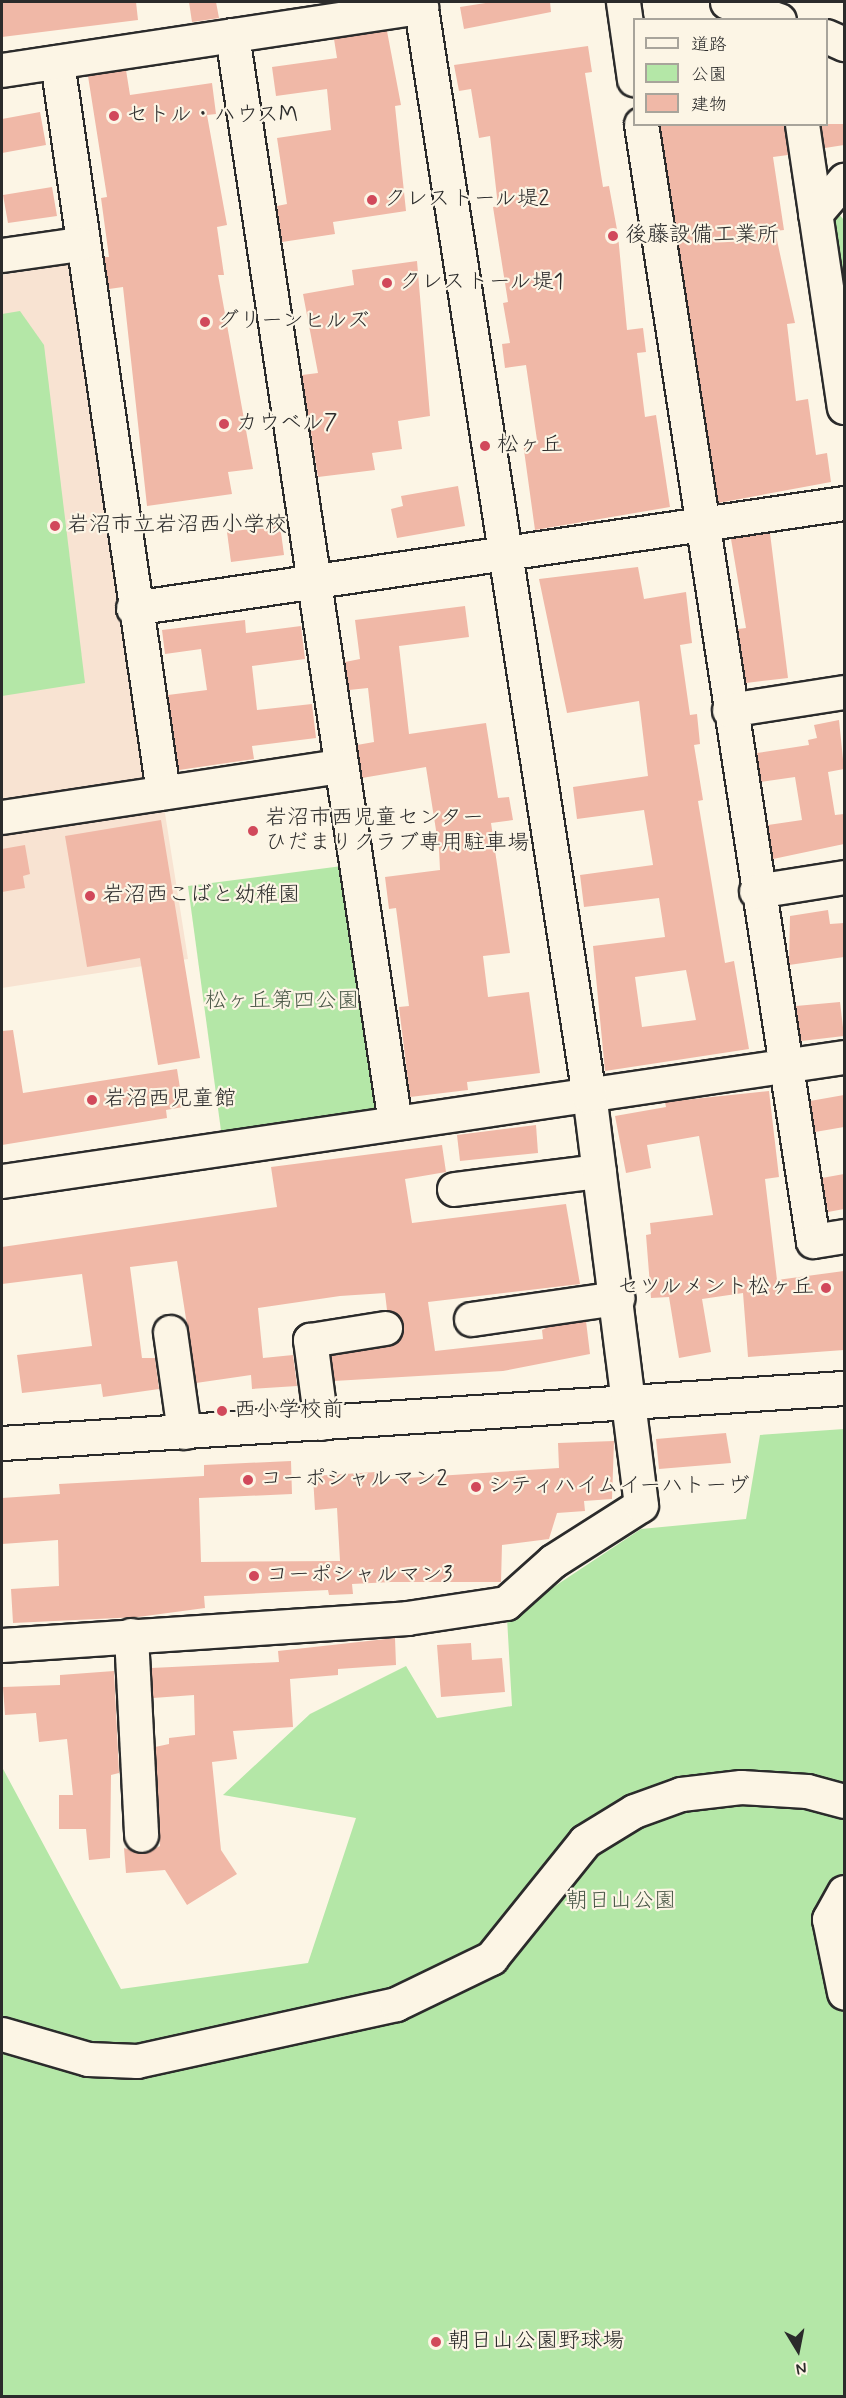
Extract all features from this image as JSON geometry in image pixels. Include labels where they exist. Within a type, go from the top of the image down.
[{"type":"street","points":[[623,2],[633,73]]},
{"type":"street","points":[[727,2],[773,18]]},
{"type":"street","points":[[2,70],[420,4],[503,555],[589,1096],[631,1401],[641,1505],[553,1561],[506,1603],[407,1618],[2,1645]]},
{"type":"street","points":[[232,35],[395,1123]]},
{"type":"street","points":[[828,37],[844,44]]},
{"type":"street","points":[[57,62],[79,244],[163,792]]},
{"type":"street","points":[[641,126],[782,1066],[813,1240],[844,1236]]},
{"type":"street","points":[[802,126],[844,407]]},
{"type":"street","points":[[815,214],[844,180]]},
{"type":"street","points":[[2,255],[79,244]]},
{"type":"street","points":[[133,608],[844,503]]},
{"type":"street","points":[[729,711],[844,692]]},
{"type":"street","points":[[2,817],[340,766]]},
{"type":"street","points":[[756,891],[844,877]]},
{"type":"street","points":[[2,1182],[844,1057]]},
{"type":"street","points":[[454,1189],[599,1171]]},
{"type":"street","points":[[471,1319],[617,1298]]},
{"type":"street","points":[[321,1423],[310,1340],[386,1328]]},
{"type":"street","points":[[170,1332],[184,1432]]},
{"type":"street","points":[[2,1443],[844,1388]]},
{"type":"street","points":[[130,1635],[141,1835]]},
{"type":"street","points":[[2,2034],[88,2059],[138,2061],[396,2004],[491,1958],[585,1841],[634,1811],[681,1794],[741,1787],[807,1791],[844,1801]]},
{"type":"street","points":[[844,1892],[829,1919],[844,1992]]},
{"type":"shaded area","name":"岩沼市立岩沼西小学校","points":[[70,264],[146,778],[2,801],[2,275]]},
{"type":"shaded area","name":"岩沼西こばと幼稚園","points":[[164,807],[188,959],[2,988],[2,833]]},
{"type":"green space","points":[[837,212],[844,220],[844,366],[823,225]]},
{"type":"green space","points":[[20,311],[44,345],[85,683],[2,696],[2,314]]},
{"type":"green space","name":"松ヶ丘第四公園","points":[[342,866],[376,1117],[222,1138],[188,886]]},
{"type":"green space","name":"朝日山公園","points":[[844,1429],[844,2396],[2,2396],[2,1767],[121,1989],[308,1963],[356,1818],[223,1795],[310,1714],[406,1666],[437,1718],[512,1706],[507,1618],[641,1529],[746,1519],[760,1435]]},
{"type":"building","points":[[2,2],[136,2],[138,20],[2,37]]},
{"type":"building","points":[[189,2],[216,2],[219,18],[192,22]]},
{"type":"building","points":[[492,2],[550,2],[551,12],[464,29],[460,7]]},
{"type":"building","points":[[387,31],[401,105],[395,106],[406,211],[333,222],[335,234],[282,242],[277,206],[287,204],[277,138],[331,130],[327,89],[276,96],[272,67],[337,58],[334,39]]},
{"type":"building","points":[[588,46],[592,72],[585,73],[603,187],[609,186],[618,235],[627,330],[643,328],[646,352],[637,353],[645,417],[656,415],[670,507],[535,530],[523,443],[537,440],[526,365],[505,368],[502,344],[510,343],[503,303],[508,302],[493,207],[498,206],[490,136],[479,138],[471,89],[459,91],[454,65]]},
{"type":"building","points":[[126,70],[130,95],[212,83],[216,114],[207,115],[227,225],[217,227],[224,275],[218,275],[253,469],[228,472],[232,494],[147,506],[123,287],[109,289],[104,257],[109,257],[101,198],[107,197],[88,76]]},
{"type":"building","points":[[40,112],[46,145],[2,153],[2,119]]},
{"type":"building","points":[[844,124],[844,145],[825,148],[821,126]]},
{"type":"building","points":[[660,126],[784,126],[788,155],[773,157],[784,230],[775,231],[795,323],[787,324],[796,401],[808,399],[816,455],[827,453],[831,482],[718,503]]},
{"type":"building","points":[[52,187],[57,216],[8,223],[3,195]]},
{"type":"building","points":[[417,261],[430,416],[398,421],[402,449],[372,453],[375,470],[318,477],[302,375],[318,373],[303,294],[354,285],[352,270]]},
{"type":"building","points":[[458,486],[465,526],[397,538],[391,509],[403,506],[401,496]]},
{"type":"building","points":[[280,525],[284,555],[231,562],[227,532]]},
{"type":"building","points":[[770,533],[788,678],[746,683],[738,629],[746,628],[731,539]]},
{"type":"building","points":[[638,567],[644,599],[686,592],[692,643],[680,645],[690,715],[697,714],[700,744],[694,745],[703,800],[698,801],[725,963],[734,961],[749,1049],[605,1071],[593,946],[665,937],[659,898],[584,907],[580,875],[653,865],[644,810],[577,819],[573,787],[648,776],[639,701],[567,713],[539,579]],"holes":[[[686,970],[696,1020],[642,1027],[635,977]]]},
{"type":"building","points":[[465,606],[469,637],[399,646],[409,734],[486,723],[498,798],[509,797],[513,820],[491,823],[510,953],[483,956],[488,997],[529,992],[540,1073],[467,1082],[468,1090],[410,1097],[399,1007],[409,1006],[396,908],[389,909],[385,877],[440,870],[439,849],[426,767],[362,778],[357,745],[374,742],[368,688],[349,690],[345,662],[360,659],[355,620]]},
{"type":"building","points":[[245,620],[246,633],[301,626],[305,659],[252,666],[257,710],[312,704],[316,738],[252,746],[254,759],[179,770],[168,695],[207,690],[201,649],[165,654],[162,630]]},
{"type":"building","points":[[839,720],[844,769],[828,772],[835,815],[844,814],[844,844],[773,859],[768,825],[802,820],[795,777],[761,782],[757,753],[809,745],[808,740],[817,738],[814,725]]},
{"type":"building","points":[[161,820],[200,1058],[158,1065],[140,958],[87,967],[65,836]]},
{"type":"building","points":[[25,845],[30,874],[23,876],[25,888],[2,892],[2,849]]},
{"type":"building","points":[[828,910],[830,924],[844,923],[844,957],[789,965],[790,916]]},
{"type":"building","points":[[840,1002],[844,1036],[801,1041],[796,1006]]},
{"type":"building","name":"岩沼西児童館","points":[[13,1030],[23,1093],[177,1069],[183,1107],[166,1110],[167,1118],[2,1145],[2,1031]]},
{"type":"building","points":[[769,1091],[779,1177],[765,1179],[777,1280],[844,1271],[844,1350],[748,1357],[743,1293],[702,1299],[711,1352],[679,1358],[669,1297],[651,1298],[646,1235],[651,1234],[650,1223],[713,1215],[699,1136],[647,1145],[651,1168],[626,1173],[615,1116],[666,1107],[665,1102]]},
{"type":"building","points":[[844,1095],[844,1127],[815,1132],[810,1101]]},
{"type":"building","points":[[536,1125],[538,1153],[460,1161],[457,1135]]},
{"type":"building","points":[[442,1145],[446,1172],[405,1179],[412,1223],[566,1204],[580,1284],[428,1302],[435,1351],[543,1339],[542,1330],[548,1327],[586,1321],[590,1354],[503,1371],[334,1381],[331,1356],[389,1346],[402,1335],[404,1326],[387,1310],[385,1293],[340,1296],[258,1308],[263,1358],[293,1355],[297,1386],[252,1389],[251,1375],[196,1383],[177,1261],[130,1267],[142,1358],[155,1358],[159,1389],[103,1397],[101,1384],[22,1393],[17,1355],[92,1346],[82,1274],[2,1284],[2,1247],[277,1207],[271,1167]]},
{"type":"building","points":[[844,1174],[844,1209],[828,1212],[822,1178]]},
{"type":"building","points":[[726,1433],[731,1463],[659,1469],[656,1439]]},
{"type":"building","points":[[614,1441],[612,1499],[584,1501],[585,1511],[557,1513],[549,1539],[502,1545],[501,1582],[391,1582],[352,1584],[353,1594],[329,1595],[328,1590],[204,1596],[205,1608],[138,1617],[13,1623],[11,1589],[59,1586],[58,1540],[2,1544],[2,1498],[60,1494],[59,1484],[204,1476],[204,1465],[291,1461],[292,1494],[199,1498],[201,1562],[340,1561],[337,1508],[315,1510],[313,1476],[376,1472],[376,1480],[559,1468],[558,1443]]},
{"type":"building","points":[[395,1638],[396,1665],[338,1669],[338,1675],[290,1679],[293,1727],[233,1731],[237,1759],[212,1762],[221,1850],[237,1874],[187,1905],[165,1870],[126,1873],[124,1848],[143,1854],[160,1846],[155,1747],[169,1744],[169,1738],[195,1735],[194,1695],[153,1698],[151,1668],[279,1662],[278,1651]]},
{"type":"building","points":[[471,1643],[472,1660],[502,1658],[505,1692],[441,1697],[437,1645]]},
{"type":"building","points":[[114,1671],[119,1773],[111,1775],[110,1858],[89,1860],[86,1829],[59,1829],[59,1795],[73,1795],[67,1739],[39,1742],[36,1713],[5,1715],[3,1687],[60,1685],[60,1675]]},
{"type":"place","name":"セトル・ハウスM","points":[[114,116]]},
{"type":"place","name":"クレストール堤2","points":[[372,200]]},
{"type":"place","name":"後藤設備工業所","points":[[613,236]]},
{"type":"place","name":"クレストール堤1","points":[[387,283]]},
{"type":"place","name":"グリーンヒルズ","points":[[205,322]]},
{"type":"place","name":"カウベル7","points":[[224,424]]},
{"type":"place","name":"松ヶ丘","points":[[485,446]]},
{"type":"place","name":"岩沼市立岩沼西小学校","points":[[55,526]]},
{"type":"place","name":"岩沼市西児童センター ひだまりクラブ専用駐車場","points":[[253,831]]},
{"type":"place","name":"岩沼西こばと幼稚園","points":[[90,896]]},
{"type":"place","name":"岩沼西児童館","points":[[92,1100]]},
{"type":"place","name":"セツルメント松ヶ丘","points":[[826,1288]]},
{"type":"place","name":"西小学校前","points":[[222,1411]]},
{"type":"place","name":"コーポシャルマン2","points":[[248,1480]]},
{"type":"place","name":"シティハイムイーハトーヴ","points":[[476,1487]]},
{"type":"place","name":"コーポシャルマン3","points":[[254,1576]]},
{"type":"place","name":"朝日山公園野球場","points":[[436,2342]]}]
